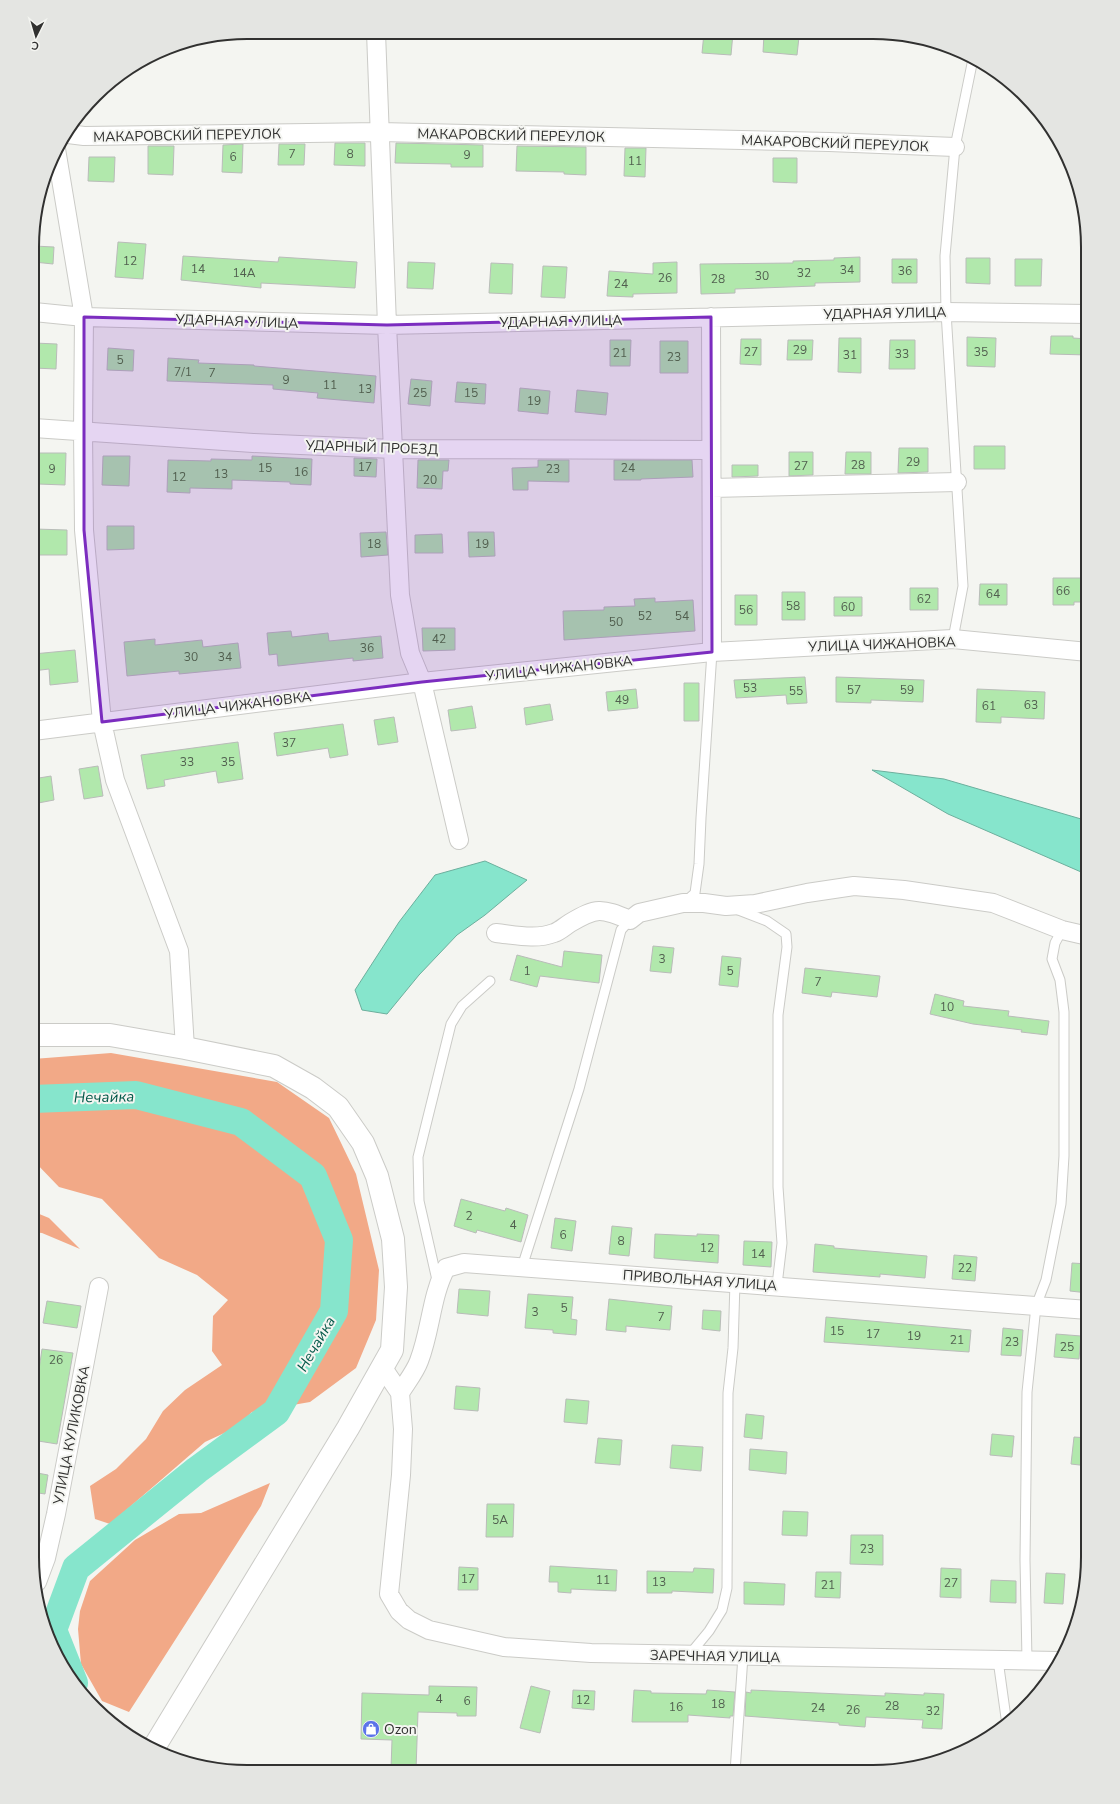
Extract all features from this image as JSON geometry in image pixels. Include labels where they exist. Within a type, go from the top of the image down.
[{"type":"street","points":[[376,39],[387,325],[400,595],[410,653],[422,682],[459,840]]},
{"type":"street","name":"МАКАРОВСКИЙ ПЕРЕУЛОК","points":[[72,135],[84,136],[380,132],[813,142],[954,147]]},
{"type":"street","points":[[58,160],[84,317],[84,530],[102,722],[115,780],[179,951],[185,1048]]},
{"type":"street","name":"УДАРНАЯ УЛИЦА","points":[[39,312],[84,317],[387,325],[946,312],[1081,314]]},
{"type":"street","points":[[711,317],[712,652]]},
{"type":"street","name":"УДАРНЫЙ ПРОЕЗД","points":[[39,428],[253,443],[393,449],[711,450]]},
{"type":"street","points":[[712,488],[957,482]]},
{"type":"street","name":"УЛИЦА ЧИЖАНОВКА","points":[[39,730],[422,682],[712,652],[953,639],[1081,651]]},
{"type":"street","points":[[496,933],[537,937],[555,933],[581,917],[596,910],[608,911],[630,920],[639,914],[683,903],[704,903],[726,906],[755,904],[807,893],[854,886],[904,890],[993,903],[1062,930],[1081,934]]},
{"type":"street","points":[[39,1036],[110,1035],[185,1048],[274,1066],[313,1088],[338,1107],[363,1143],[377,1176],[393,1239],[396,1287],[392,1350],[348,1428],[156,1744]]},
{"type":"street","name":"ПРИВОЛЬНАЯ УЛИЦА","points":[[400,1393],[419,1362],[433,1313],[438,1284],[446,1268],[464,1263],[777,1285],[1081,1309]]},
{"type":"street","name":"УЛИЦА КУЛИКОВКА","points":[[40,1575],[46,1558],[56,1514],[99,1286]]},
{"type":"street","points":[[383,1368],[400,1393]]},
{"type":"street","name":"ЗАРЕЧНАЯ УЛИЦА","points":[[400,1393],[403,1428],[401,1475],[389,1594],[399,1611],[409,1620],[429,1630],[504,1647],[575,1652],[1053,1661]]},
{"type":"lane","points":[[953,639],[963,586],[946,312],[945,256],[954,147],[972,64]]},
{"type":"lane","points":[[683,903],[695,893],[699,864],[712,652]]},
{"type":"lane","points":[[726,906],[767,921],[786,934],[787,947],[778,1015],[778,1187],[782,1243],[777,1285]]},
{"type":"lane","points":[[522,1268],[579,1089],[621,930],[630,920]]},
{"type":"lane","points":[[1027,1660],[1025,1560],[1027,1392],[1036,1306],[1046,1280],[1061,1204],[1064,1156],[1064,1012],[1060,980],[1052,959],[1055,943],[1062,930]]},
{"type":"lane","points":[[438,1284],[419,1201],[418,1157],[451,1024],[462,1006],[490,981]]},
{"type":"lane","points":[[689,1655],[709,1631],[722,1610],[727,1588],[728,1393],[733,1348],[735,1282]]},
{"type":"lane","points":[[735,1765],[743,1656]]},
{"type":"lane","points":[[998,1660],[1006,1716]]},
{"type":"highlighted area","points":[[84,317],[387,325],[711,317],[712,652],[422,682],[102,722],[84,530]]},
{"type":"shaded area","points":[[872,770],[944,779],[1081,819],[1081,872],[948,814]]},
{"type":"shaded area","points":[[485,861],[527,880],[485,915],[457,935],[419,975],[387,1014],[362,1010],[355,990],[399,922],[435,875]]},
{"type":"shaded area","points":[[111,1053],[277,1082],[329,1118],[356,1174],[379,1270],[376,1320],[356,1368],[310,1402],[252,1412],[235,1428],[205,1442],[110,1524],[95,1519],[90,1486],[116,1469],[146,1439],[163,1411],[185,1390],[222,1365],[212,1351],[213,1316],[228,1300],[197,1275],[159,1258],[102,1199],[59,1187],[39,1166],[39,1059]]},
{"type":"shaded area","points":[[39,1214],[49,1218],[80,1249],[39,1233]]},
{"type":"shaded area","points":[[270,1483],[261,1506],[129,1712],[102,1701],[81,1664],[78,1629],[80,1611],[90,1581],[135,1540],[179,1514],[201,1513]]},
{"type":"building","points":[[703,39],[732,39],[731,55],[702,53]]},
{"type":"building","points":[[764,39],[799,39],[797,55],[763,52]]},
{"type":"building","points":[[335,143],[365,143],[365,166],[334,165]]},
{"type":"building","points":[[396,143],[483,145],[483,167],[451,167],[451,164],[395,163]]},
{"type":"building","points":[[243,144],[242,173],[222,172],[223,145]]},
{"type":"building","points":[[279,144],[305,144],[304,165],[278,165]]},
{"type":"building","points":[[148,146],[174,146],[173,175],[148,174]]},
{"type":"building","points":[[517,146],[586,147],[586,175],[564,174],[564,172],[516,171]]},
{"type":"building","points":[[625,148],[646,148],[645,177],[624,176]]},
{"type":"building","points":[[89,157],[115,157],[114,182],[88,181]]},
{"type":"building","points":[[773,158],[797,158],[797,183],[773,182]]},
{"type":"building","points":[[118,242],[146,244],[143,279],[115,277]]},
{"type":"building","points":[[39,246],[54,247],[53,264],[39,263]]},
{"type":"building","points":[[183,256],[278,262],[279,257],[357,262],[355,288],[261,283],[261,288],[181,280]]},
{"type":"building","points":[[860,257],[860,282],[815,283],[815,286],[735,289],[735,293],[701,294],[700,264],[793,263],[793,261],[834,260],[834,258]]},
{"type":"building","points":[[966,258],[990,258],[990,284],[966,283]]},
{"type":"building","points":[[892,259],[917,259],[917,283],[892,283]]},
{"type":"building","points":[[1015,259],[1042,259],[1041,286],[1015,286]]},
{"type":"building","points":[[408,262],[435,263],[433,289],[407,288]]},
{"type":"building","points":[[677,262],[677,293],[633,294],[633,297],[607,296],[609,271],[653,274],[653,263]]},
{"type":"building","points":[[491,263],[513,264],[512,294],[489,293]]},
{"type":"building","points":[[543,266],[567,267],[565,298],[541,297]]},
{"type":"building","points":[[1051,336],[1073,336],[1073,338],[1081,339],[1081,355],[1050,354]]},
{"type":"building","points":[[967,337],[996,338],[995,367],[967,366]]},
{"type":"building","points":[[839,338],[861,338],[861,373],[838,372]]},
{"type":"building","points":[[741,339],[761,339],[761,365],[740,364]]},
{"type":"building","points":[[610,340],[631,340],[630,366],[610,366]]},
{"type":"building","points":[[788,340],[813,340],[812,360],[787,360]]},
{"type":"building","points":[[890,340],[915,340],[915,369],[889,369]]},
{"type":"building","points":[[660,341],[688,341],[688,373],[660,373]]},
{"type":"building","points":[[39,343],[57,344],[56,369],[39,368]]},
{"type":"building","points":[[108,348],[134,350],[133,371],[107,370]]},
{"type":"building","points":[[168,358],[199,360],[198,363],[254,365],[376,376],[374,403],[317,398],[318,393],[273,389],[273,385],[167,381]]},
{"type":"building","points":[[411,379],[432,381],[430,406],[408,404]]},
{"type":"building","points":[[457,382],[486,384],[485,404],[455,402]]},
{"type":"building","points":[[520,388],[550,391],[548,414],[518,411]]},
{"type":"building","points":[[577,390],[608,393],[606,415],[575,412]]},
{"type":"building","points":[[974,446],[1005,446],[1005,469],[974,469]]},
{"type":"building","points":[[899,448],[928,448],[928,472],[898,473]]},
{"type":"building","points":[[789,452],[813,452],[813,475],[789,476]]},
{"type":"building","points":[[846,452],[871,452],[871,474],[845,474]]},
{"type":"building","points":[[39,453],[66,453],[65,485],[39,484]]},
{"type":"building","points":[[103,456],[130,456],[129,486],[102,485]]},
{"type":"building","points":[[252,456],[312,459],[311,485],[290,484],[290,482],[232,480],[232,489],[190,488],[190,493],[167,492],[168,460],[252,460]]},
{"type":"building","points":[[354,458],[377,459],[376,477],[354,476]]},
{"type":"building","points":[[418,460],[449,460],[448,471],[443,471],[442,489],[417,488]]},
{"type":"building","points":[[538,460],[569,460],[569,482],[528,481],[528,490],[513,490],[512,468],[538,467]]},
{"type":"building","points":[[614,460],[692,460],[693,477],[614,480]]},
{"type":"building","points":[[732,465],[758,465],[758,476],[732,477]]},
{"type":"building","points":[[107,526],[134,526],[134,549],[107,550]]},
{"type":"building","points":[[39,529],[67,530],[67,555],[39,555]]},
{"type":"building","points":[[386,532],[388,555],[361,557],[360,533]]},
{"type":"building","points":[[468,532],[494,532],[495,556],[469,557]]},
{"type":"building","points":[[442,534],[443,553],[415,553],[415,535]]},
{"type":"building","points":[[1053,578],[1081,578],[1081,602],[1074,602],[1074,605],[1053,605]]},
{"type":"building","points":[[980,584],[1007,584],[1007,605],[979,605]]},
{"type":"building","points":[[910,588],[938,588],[938,610],[910,610]]},
{"type":"building","points":[[782,592],[805,592],[805,620],[782,620]]},
{"type":"building","points":[[735,595],[757,595],[757,625],[735,625]]},
{"type":"building","points":[[834,597],[862,597],[862,616],[834,616]]},
{"type":"building","points":[[655,598],[655,602],[693,600],[695,631],[564,640],[563,611],[604,610],[604,607],[635,606],[634,599]]},
{"type":"building","points":[[422,628],[455,628],[455,650],[423,651]]},
{"type":"building","points":[[291,631],[292,637],[328,633],[329,641],[381,636],[383,658],[353,661],[353,658],[278,666],[277,654],[269,655],[267,633]]},
{"type":"building","points":[[155,639],[155,645],[202,640],[203,647],[238,643],[241,668],[179,674],[179,671],[127,676],[124,642]]},
{"type":"building","points":[[75,650],[78,682],[50,685],[49,669],[39,670],[39,653]]},
{"type":"building","points":[[805,677],[807,703],[787,704],[786,695],[736,698],[734,680]]},
{"type":"building","points":[[836,677],[924,680],[923,702],[871,700],[871,703],[836,702]]},
{"type":"building","points":[[684,683],[699,683],[699,721],[684,721]]},
{"type":"building","points":[[636,689],[638,708],[608,711],[606,692]]},
{"type":"building","points":[[977,689],[1045,692],[1044,719],[1001,717],[1001,723],[976,722]]},
{"type":"building","points":[[550,704],[553,720],[526,725],[524,708]]},
{"type":"building","points":[[472,706],[476,728],[451,731],[448,710]]},
{"type":"building","points":[[394,717],[398,742],[378,745],[374,720]]},
{"type":"building","points":[[343,724],[348,755],[330,758],[328,748],[277,756],[274,733]]},
{"type":"building","points":[[238,742],[243,779],[218,783],[216,771],[164,780],[165,786],[147,789],[141,755]]},
{"type":"building","points":[[98,766],[103,796],[84,799],[79,769]]},
{"type":"building","points":[[51,776],[54,800],[39,803],[39,778]]},
{"type":"building","points":[[653,946],[674,948],[671,973],[650,971]]},
{"type":"building","points":[[564,951],[602,955],[599,983],[540,976],[537,987],[510,980],[517,955],[562,967]]},
{"type":"building","points":[[722,956],[741,958],[738,987],[719,985]]},
{"type":"building","points":[[805,968],[880,976],[877,997],[832,992],[831,997],[802,993]]},
{"type":"building","points":[[935,994],[964,1001],[963,1006],[1009,1011],[1008,1016],[1049,1021],[1047,1035],[1021,1032],[1022,1030],[973,1024],[930,1014]]},
{"type":"building","points":[[461,1199],[505,1211],[506,1208],[528,1215],[521,1242],[477,1230],[476,1233],[454,1226]]},
{"type":"building","points":[[555,1218],[576,1221],[572,1251],[551,1248]]},
{"type":"building","points":[[612,1226],[632,1228],[629,1256],[609,1254]]},
{"type":"building","points":[[655,1234],[697,1236],[697,1234],[719,1235],[718,1263],[654,1258]]},
{"type":"building","points":[[744,1241],[772,1242],[771,1267],[743,1265]]},
{"type":"building","points":[[815,1244],[834,1246],[834,1248],[927,1256],[925,1278],[880,1274],[880,1277],[813,1272]]},
{"type":"building","points":[[954,1255],[977,1257],[975,1281],[952,1279]]},
{"type":"building","points":[[1072,1263],[1081,1264],[1081,1292],[1070,1291]]},
{"type":"building","points":[[459,1289],[490,1291],[488,1316],[457,1313]]},
{"type":"building","points":[[528,1294],[573,1297],[571,1319],[577,1320],[576,1335],[553,1333],[553,1330],[525,1328]]},
{"type":"building","points":[[609,1299],[672,1306],[670,1330],[626,1326],[626,1332],[606,1330]]},
{"type":"building","points":[[47,1301],[81,1306],[77,1328],[43,1323]]},
{"type":"building","points":[[703,1310],[721,1311],[720,1331],[702,1329]]},
{"type":"building","points":[[826,1317],[971,1330],[969,1352],[824,1342]]},
{"type":"building","points":[[1003,1328],[1023,1330],[1021,1356],[1001,1355]]},
{"type":"building","points":[[1056,1334],[1081,1336],[1079,1359],[1054,1357]]},
{"type":"building","points":[[42,1349],[73,1353],[57,1444],[39,1441],[39,1369]]},
{"type":"building","points":[[456,1386],[480,1388],[478,1411],[454,1409]]},
{"type":"building","points":[[566,1399],[589,1401],[587,1424],[564,1422]]},
{"type":"building","points":[[746,1414],[764,1416],[762,1439],[744,1437]]},
{"type":"building","points":[[992,1434],[1014,1436],[1012,1457],[990,1455]]},
{"type":"building","points":[[1074,1437],[1081,1438],[1081,1465],[1071,1464]]},
{"type":"building","points":[[598,1438],[622,1440],[620,1465],[595,1463]]},
{"type":"building","points":[[672,1445],[703,1447],[701,1471],[670,1468]]},
{"type":"building","points":[[750,1449],[787,1452],[786,1474],[749,1470]]},
{"type":"building","points":[[39,1473],[48,1475],[45,1494],[39,1493]]},
{"type":"building","points":[[487,1504],[514,1504],[513,1537],[486,1537]]},
{"type":"building","points":[[783,1511],[808,1512],[807,1536],[782,1535]]},
{"type":"building","points":[[851,1535],[883,1535],[883,1565],[850,1564]]},
{"type":"building","points":[[550,1566],[617,1570],[616,1591],[571,1589],[571,1593],[558,1592],[558,1582],[549,1582]]},
{"type":"building","points":[[459,1567],[478,1568],[478,1590],[458,1590]]},
{"type":"building","points":[[694,1568],[714,1569],[713,1593],[672,1591],[672,1593],[647,1593],[647,1571],[693,1572]]},
{"type":"building","points":[[941,1568],[961,1569],[961,1598],[940,1597]]},
{"type":"building","points":[[816,1572],[841,1572],[840,1598],[815,1597]]},
{"type":"building","points":[[1046,1573],[1065,1574],[1063,1604],[1044,1603]]},
{"type":"building","points":[[991,1580],[1016,1581],[1016,1603],[990,1602]]},
{"type":"building","points":[[744,1582],[785,1584],[784,1605],[744,1604]]},
{"type":"building","points":[[429,1686],[477,1687],[476,1716],[457,1716],[457,1713],[418,1712],[416,1765],[391,1765],[392,1740],[361,1739],[362,1693],[429,1695]]},
{"type":"building","points":[[531,1686],[550,1691],[540,1733],[520,1728]]},
{"type":"building","points":[[573,1690],[595,1691],[594,1710],[572,1708]]},
{"type":"building","points":[[634,1690],[651,1691],[651,1693],[706,1694],[707,1690],[735,1692],[733,1716],[730,1716],[730,1718],[688,1715],[688,1722],[632,1722]]},
{"type":"building","points":[[751,1690],[885,1696],[885,1693],[924,1695],[924,1693],[944,1694],[942,1729],[922,1728],[923,1720],[866,1717],[865,1727],[839,1725],[839,1723],[745,1716],[746,1692],[751,1693]]},
{"type":"waterway","name":"Нечайка","points":[[39,1099],[136,1095],[241,1122],[313,1176],[339,1240],[334,1311],[276,1412],[197,1470],[76,1568],[53,1630],[62,1652]]},
{"type":"place","name":"Ozon","points":[[371,1729]]}]
